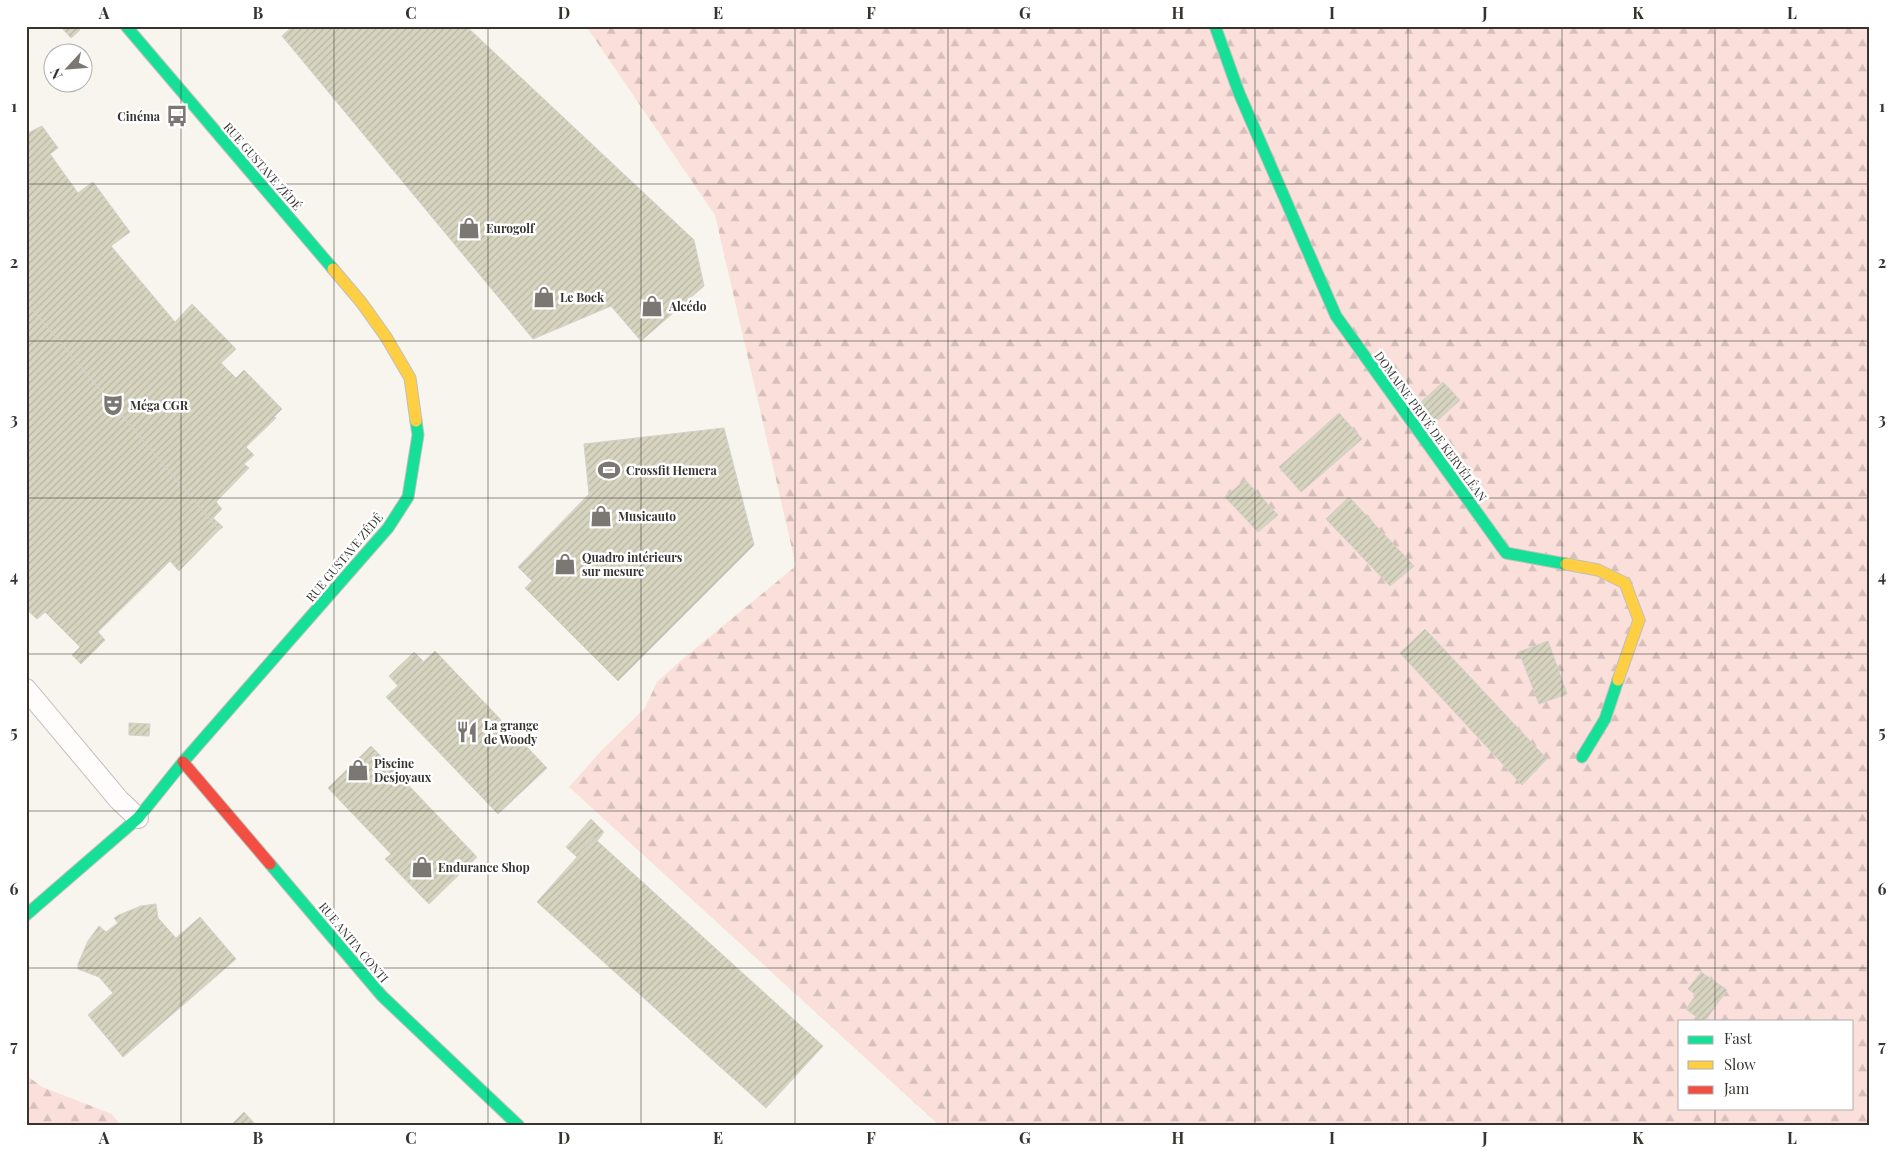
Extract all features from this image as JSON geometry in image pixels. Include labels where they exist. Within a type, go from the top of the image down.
[{"type":"street","name":"RUE GUSTAVE ZÉDÉ","points":[[26,915],[138,818],[183,762],[388,528],[408,497],[418,435],[410,378],[386,337],[361,302],[126,26]]},
{"type":"street","name":"DOMAINE PRIVÉ DE KERVÉLÉAN","points":[[1215,26],[1239,93],[1336,316],[1506,554],[1598,570],[1624,583],[1639,620],[1605,719],[1582,757]]},
{"type":"street","name":"RUE ANITA CONTI","points":[[183,762],[382,996],[519,1126]]},
{"type":"lane","points":[[26,689],[119,800],[138,818]]},
{"type":"green space","points":[[586,26],[1870,26],[1870,1126],[940,1126],[569,787],[601,751],[645,708],[657,682],[796,566],[715,215]]},
{"type":"green space","points":[[26,1075],[42,1087],[112,1114],[121,1126],[26,1126]]},
{"type":"building","points":[[60,26],[77,26],[80,30],[71,38]]},
{"type":"building","points":[[293,26],[466,26],[694,240],[704,286],[641,341],[611,306],[533,339],[282,36]]},
{"type":"building","points":[[42,126],[58,148],[50,154],[78,193],[93,182],[130,232],[111,246],[175,322],[192,304],[236,349],[221,363],[236,378],[244,370],[282,409],[274,417],[276,418],[246,447],[254,455],[244,464],[249,468],[216,502],[222,509],[213,518],[223,527],[219,530],[26,302],[26,134]]},
{"type":"building","points":[[26,302],[219,530],[179,571],[170,561],[98,632],[105,640],[81,664],[72,655],[80,647],[45,612],[37,619],[26,609]]},
{"type":"building","points":[[1443,382],[1460,400],[1436,422],[1419,404]]},
{"type":"building","points":[[1339,413],[1362,439],[1301,492],[1279,467]]},
{"type":"building","points":[[724,428],[754,545],[618,681],[525,588],[532,581],[518,567],[589,494],[584,444]]},
{"type":"building","points":[[1245,480],[1278,515],[1258,532],[1225,497]]},
{"type":"building","points":[[1349,497],[1414,566],[1390,586],[1326,519]]},
{"type":"building","points":[[1425,629],[1547,759],[1522,785],[1400,653]]},
{"type":"building","points":[[1548,641],[1567,694],[1539,704],[1519,652]]},
{"type":"building","name":"La grange de Woody","points":[[435,651],[547,768],[498,814],[386,697]]},
{"type":"building","points":[[414,652],[423,661],[398,686],[389,676]]},
{"type":"building","points":[[129,723],[150,724],[149,736],[129,735]]},
{"type":"building","points":[[371,746],[477,857],[429,904],[385,859],[391,854],[328,788]]},
{"type":"building","points":[[591,819],[604,832],[597,841],[594,838],[577,857],[566,847]]},
{"type":"building","points":[[594,838],[823,1046],[766,1108],[537,902]]},
{"type":"building","points":[[156,904],[158,918],[176,938],[200,917],[236,959],[123,1057],[88,1015],[113,993],[99,977],[78,969],[78,964],[88,941],[99,926],[106,932],[118,923],[114,918],[119,915],[141,906]]},
{"type":"building","points":[[1701,972],[1727,990],[1706,1020],[1701,1020],[1686,1009],[1696,995],[1688,989]]},
{"type":"building","points":[[244,1112],[257,1126],[230,1126]]},
{"type":"traffic: fast","points":[[126,26],[333,269]]},
{"type":"traffic: fast","points":[[1215,26],[1239,93],[1336,316],[1506,553],[1566,564]]},
{"type":"traffic: fast","points":[[26,915],[138,818],[183,762],[388,528],[408,497],[418,435],[416,421]]},
{"type":"traffic: fast","points":[[1582,757],[1605,719],[1618,680]]},
{"type":"traffic: fast","points":[[270,864],[382,996],[519,1126]]},
{"type":"traffic: slow","points":[[333,269],[361,302],[386,337],[410,378],[416,421]]},
{"type":"traffic: slow","points":[[1566,564],[1598,570],[1625,583],[1639,620],[1618,680]]},
{"type":"traffic: jam","points":[[183,762],[270,864]]},
{"type":"place","name":"Cinéma","points":[[177,116]]},
{"type":"place","name":"Eurogolf","points":[[469,228]]},
{"type":"place","name":"Le Bock","points":[[544,297]]},
{"type":"place","name":"Alcédo","points":[[652,306]]},
{"type":"place","name":"Méga CGR","points":[[113,405]]},
{"type":"place","name":"Crossfit Hemera","points":[[609,470]]},
{"type":"place","name":"Musicauto","points":[[601,516]]},
{"type":"place","name":"Quadro intérieurs sur mesure","points":[[565,564]]},
{"type":"place","name":"La grange de Woody","points":[[467,732]]},
{"type":"place","name":"Piscine Desjoyaux","points":[[358,770]]},
{"type":"place","name":"Endurance Shop","points":[[422,867]]}]
